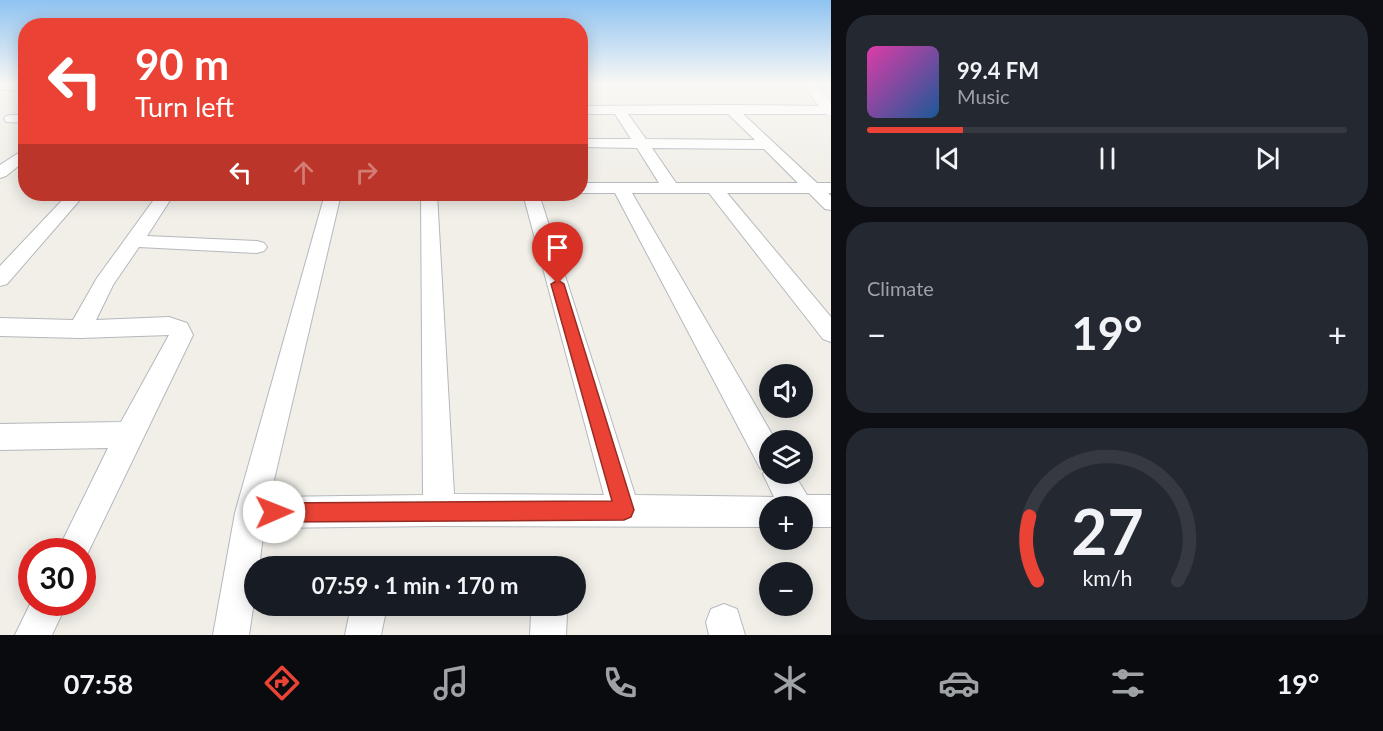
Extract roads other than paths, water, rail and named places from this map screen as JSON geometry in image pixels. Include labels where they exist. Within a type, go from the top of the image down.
[{"type":"street","points":[[621,113],[671,188]]},
{"type":"street","points":[[734,113],[831,205]]},
{"type":"street","points":[[588,143],[768,146]]},
{"type":"street","points":[[4,165],[18,157]]},
{"type":"street","points":[[588,188],[831,188]]},
{"type":"street","points":[[621,188],[759,438]]},
{"type":"street","points":[[714,188],[831,333]]},
{"type":"street","points":[[0,279],[71,201]]},
{"type":"street","points":[[80,329],[104,283],[161,201]]},
{"type":"street","points":[[231,635],[251,513],[331,201]]},
{"type":"street","points":[[429,201],[439,510]]},
{"type":"street","points":[[533,201],[624,510]]},
{"type":"street","points":[[134,241],[257,247]]},
{"type":"street","points":[[0,327],[80,329],[169,326],[179,329],[181,335],[129,435],[80,538]]},
{"type":"street","points":[[0,436],[129,435]]},
{"type":"street","points":[[251,513],[439,510],[759,511]]},
{"type":"street","points":[[813,511],[831,511]]},
{"type":"street","points":[[33,635],[42,616]]},
{"type":"street","points":[[363,635],[367,616]]}]
